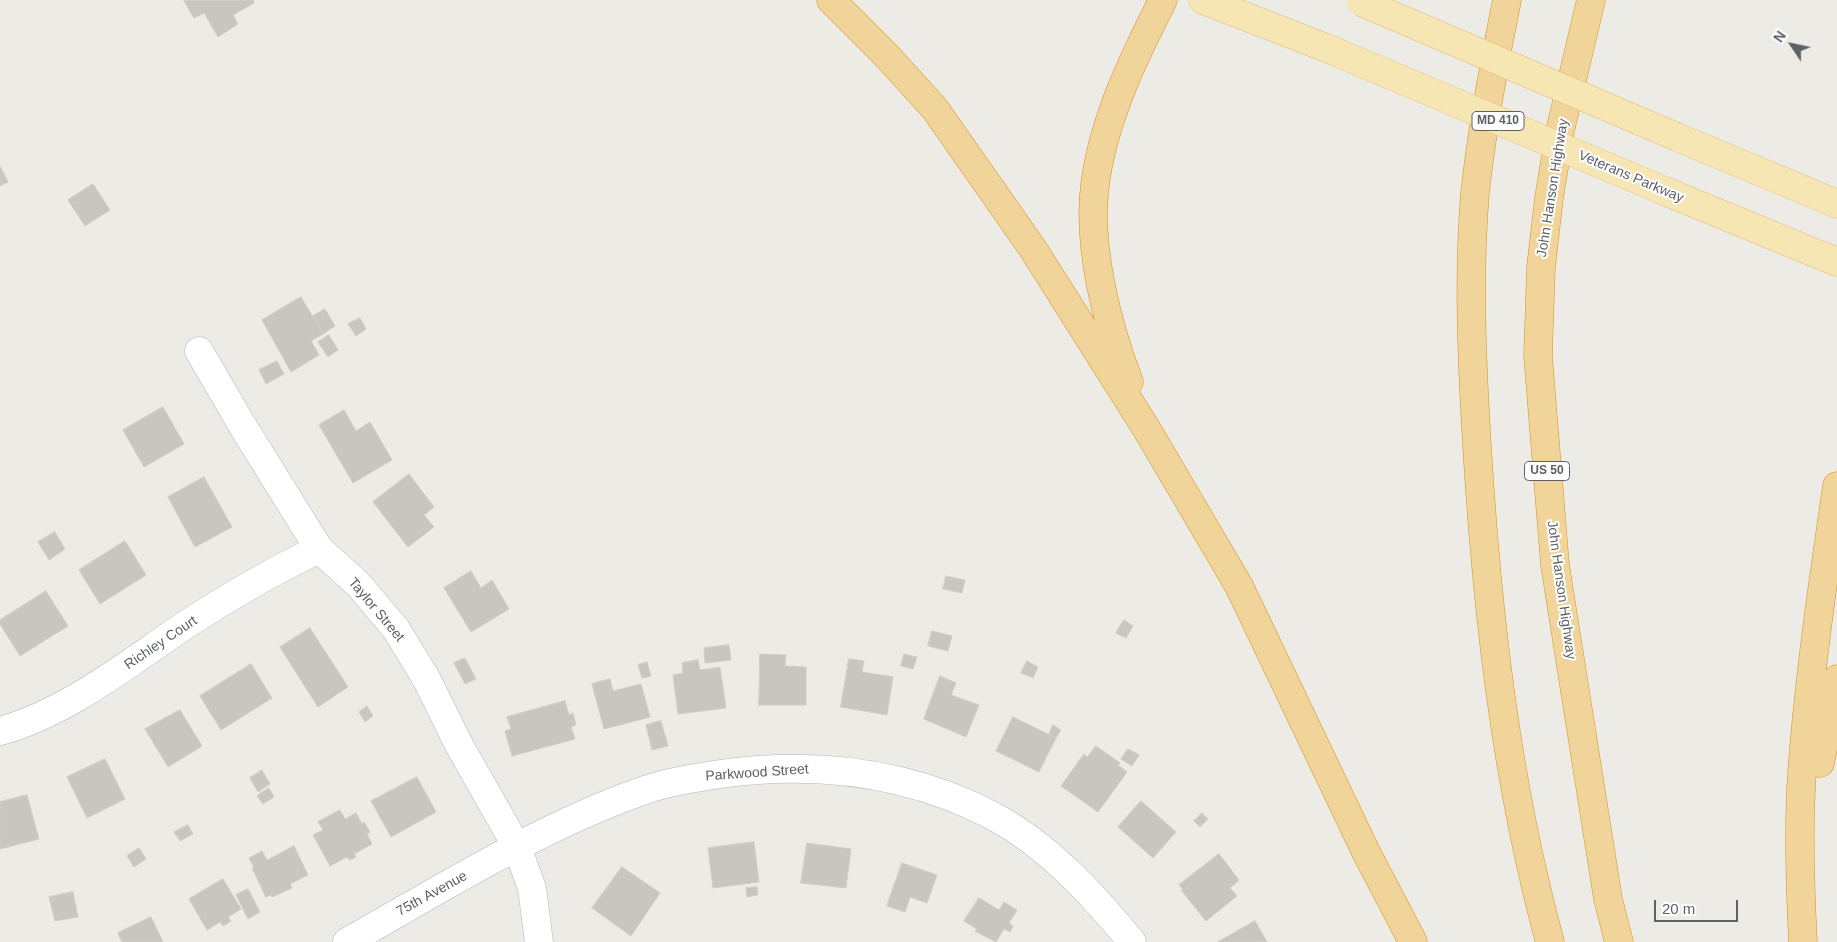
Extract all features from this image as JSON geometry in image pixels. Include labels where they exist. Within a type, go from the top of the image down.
[{"type":"highway","points":[[831,0],[887,56],[935,109],[1033,249],[1146,428],[1239,586],[1358,834],[1413,942]]},
{"type":"highway","points":[[1146,428],[1122,365],[1100,280],[1094,236],[1095,186],[1102,144],[1136,57],[1163,0]]},
{"type":"highway","points":[[1507,0],[1486,103],[1475,195],[1472,296],[1474,390],[1481,515],[1495,647],[1514,776],[1537,894],[1550,942]]},
{"type":"highway","name":"John Hanson Highway","points":[[1591,0],[1560,131],[1549,198],[1541,267],[1538,356],[1555,565],[1608,898],[1619,942]]},
{"type":"highway","points":[[1803,942],[1800,878],[1802,772],[1826,556],[1837,486]]},
{"type":"highway","points":[[1819,942],[1814,883],[1820,755],[1837,679]]},
{"type":"main road","name":"Veterans Parkway","points":[[1203,0],[1329,49],[1837,262]]},
{"type":"main road","points":[[1358,1],[1837,204]]},
{"type":"street","name":"Taylor Street","points":[[199,351],[242,425],[319,549],[358,584],[396,629],[427,680],[459,745],[517,847],[532,888],[539,942]]},
{"type":"street","name":"Richley Court","points":[[0,731],[36,718],[76,696],[269,574],[319,549]]},
{"type":"street","name":"Parkwood Street","points":[[517,847],[581,815],[644,790],[692,778],[741,771],[786,768],[842,770],[900,781],[946,795],[997,818],[1045,852],[1094,896],[1132,942]]},
{"type":"street","name":"75th Avenue","points":[[347,942],[517,847]]},
{"type":"building","points":[[253,0],[254,3],[233,15],[238,24],[218,37],[204,13],[194,18],[184,1]]},
{"type":"building","points":[[0,166],[8,182],[0,186]]},
{"type":"building","points":[[93,184],[110,210],[85,226],[68,200]]},
{"type":"building","points":[[301,297],[323,334],[311,341],[319,355],[291,372],[262,320]]},
{"type":"building","points":[[325,309],[335,326],[323,334],[313,316]]},
{"type":"building","points":[[360,318],[366,329],[356,336],[348,324]]},
{"type":"building","points":[[329,335],[338,350],[328,357],[318,342]]},
{"type":"building","points":[[277,361],[284,374],[266,384],[259,370]]},
{"type":"building","points":[[163,407],[184,444],[144,467],[123,430]]},
{"type":"building","points":[[344,410],[356,431],[370,422],[392,460],[353,483],[319,425]]},
{"type":"building","points":[[409,474],[434,507],[424,515],[434,527],[408,547],[373,502]]},
{"type":"building","points":[[204,477],[232,527],[195,547],[168,497]]},
{"type":"building","points":[[55,532],[65,549],[49,560],[38,542]]},
{"type":"building","points":[[125,541],[146,575],[100,604],[79,570]]},
{"type":"building","points":[[471,571],[481,588],[492,580],[509,609],[471,632],[444,588]]},
{"type":"building","points":[[946,576],[965,580],[962,593],[943,589]]},
{"type":"building","points":[[46,591],[68,626],[20,656],[0,624],[0,620]]},
{"type":"building","points":[[1124,620],[1133,626],[1126,638],[1116,633]]},
{"type":"building","points":[[310,628],[348,687],[318,707],[280,647]]},
{"type":"building","points":[[932,631],[952,636],[948,651],[928,646]]},
{"type":"building","points":[[729,645],[731,660],[705,663],[704,648]]},
{"type":"building","points":[[760,654],[786,655],[785,666],[806,667],[806,705],[759,705]]},
{"type":"building","points":[[904,654],[917,657],[913,669],[901,666]]},
{"type":"building","points":[[465,658],[476,679],[465,684],[454,663]]},
{"type":"building","points":[[849,659],[864,661],[862,672],[893,677],[887,715],[841,707]]},
{"type":"building","points":[[698,660],[700,670],[720,667],[726,708],[678,714],[673,675],[683,673],[682,663]]},
{"type":"building","points":[[1027,661],[1038,667],[1033,678],[1021,673]]},
{"type":"building","points":[[647,662],[651,676],[642,678],[638,665]]},
{"type":"building","points":[[251,664],[272,698],[221,730],[200,696]]},
{"type":"building","points":[[940,676],[956,683],[951,695],[979,705],[966,737],[924,719]]},
{"type":"building","points":[[610,679],[613,691],[641,684],[650,717],[604,729],[592,684]]},
{"type":"building","points":[[565,701],[569,715],[573,713],[576,725],[571,727],[575,739],[512,756],[505,731],[511,729],[507,717]]},
{"type":"building","points":[[367,706],[373,716],[365,722],[359,712]]},
{"type":"building","points":[[180,710],[202,746],[168,767],[145,729]]},
{"type":"building","points":[[1013,717],[1056,738],[1039,772],[996,751]]},
{"type":"building","points":[[661,721],[668,746],[652,750],[646,725]]},
{"type":"building","points":[[1053,725],[1061,730],[1056,738],[1049,734]]},
{"type":"building","points":[[1096,746],[1120,763],[1118,765],[1127,772],[1098,812],[1061,786],[1084,754],[1087,757]]},
{"type":"building","points":[[1128,749],[1139,755],[1132,766],[1121,759]]},
{"type":"building","points":[[105,759],[125,799],[87,818],[67,777]]},
{"type":"building","points":[[262,770],[270,784],[258,792],[250,778]]},
{"type":"building","points":[[417,777],[436,812],[391,837],[371,801]]},
{"type":"building","points":[[269,788],[274,797],[263,804],[257,796]]},
{"type":"building","points":[[27,795],[39,839],[0,849],[0,802]]},
{"type":"building","points":[[1141,801],[1176,832],[1153,858],[1118,827]]},
{"type":"building","points":[[340,810],[345,819],[356,813],[362,824],[364,822],[370,832],[367,834],[372,844],[354,854],[356,857],[350,860],[347,857],[330,866],[313,835],[323,830],[318,822]]},
{"type":"building","points":[[1202,813],[1208,819],[1200,827],[1194,821]]},
{"type":"building","points":[[188,825],[193,834],[180,841],[174,832]]},
{"type":"building","points":[[754,842],[759,882],[713,888],[708,848]]},
{"type":"building","points":[[807,843],[851,849],[846,888],[801,883]]},
{"type":"building","points":[[294,846],[308,875],[290,884],[292,888],[272,897],[271,895],[266,897],[249,858],[262,851],[267,860]]},
{"type":"building","points":[[139,848],[146,859],[134,867],[127,856]]},
{"type":"building","points":[[1219,854],[1239,880],[1230,888],[1237,896],[1206,921],[1179,885]]},
{"type":"building","points":[[902,863],[937,875],[927,903],[910,897],[905,912],[887,906]]},
{"type":"building","points":[[622,867],[660,893],[631,936],[592,908]]},
{"type":"building","points":[[223,879],[241,909],[228,917],[231,921],[223,926],[220,922],[207,930],[189,899]]},
{"type":"building","points":[[757,887],[758,895],[747,897],[746,888]]},
{"type":"building","points":[[248,889],[260,912],[248,919],[236,895]]},
{"type":"building","points":[[73,892],[78,917],[55,921],[49,897]]},
{"type":"building","points":[[979,898],[999,910],[1004,902],[1017,910],[1009,923],[1013,926],[1010,932],[1004,929],[996,942],[975,931],[977,929],[964,921]]},
{"type":"building","points":[[151,917],[163,942],[122,942],[118,933]]},
{"type":"building","points":[[1255,921],[1267,942],[1218,942]]}]
